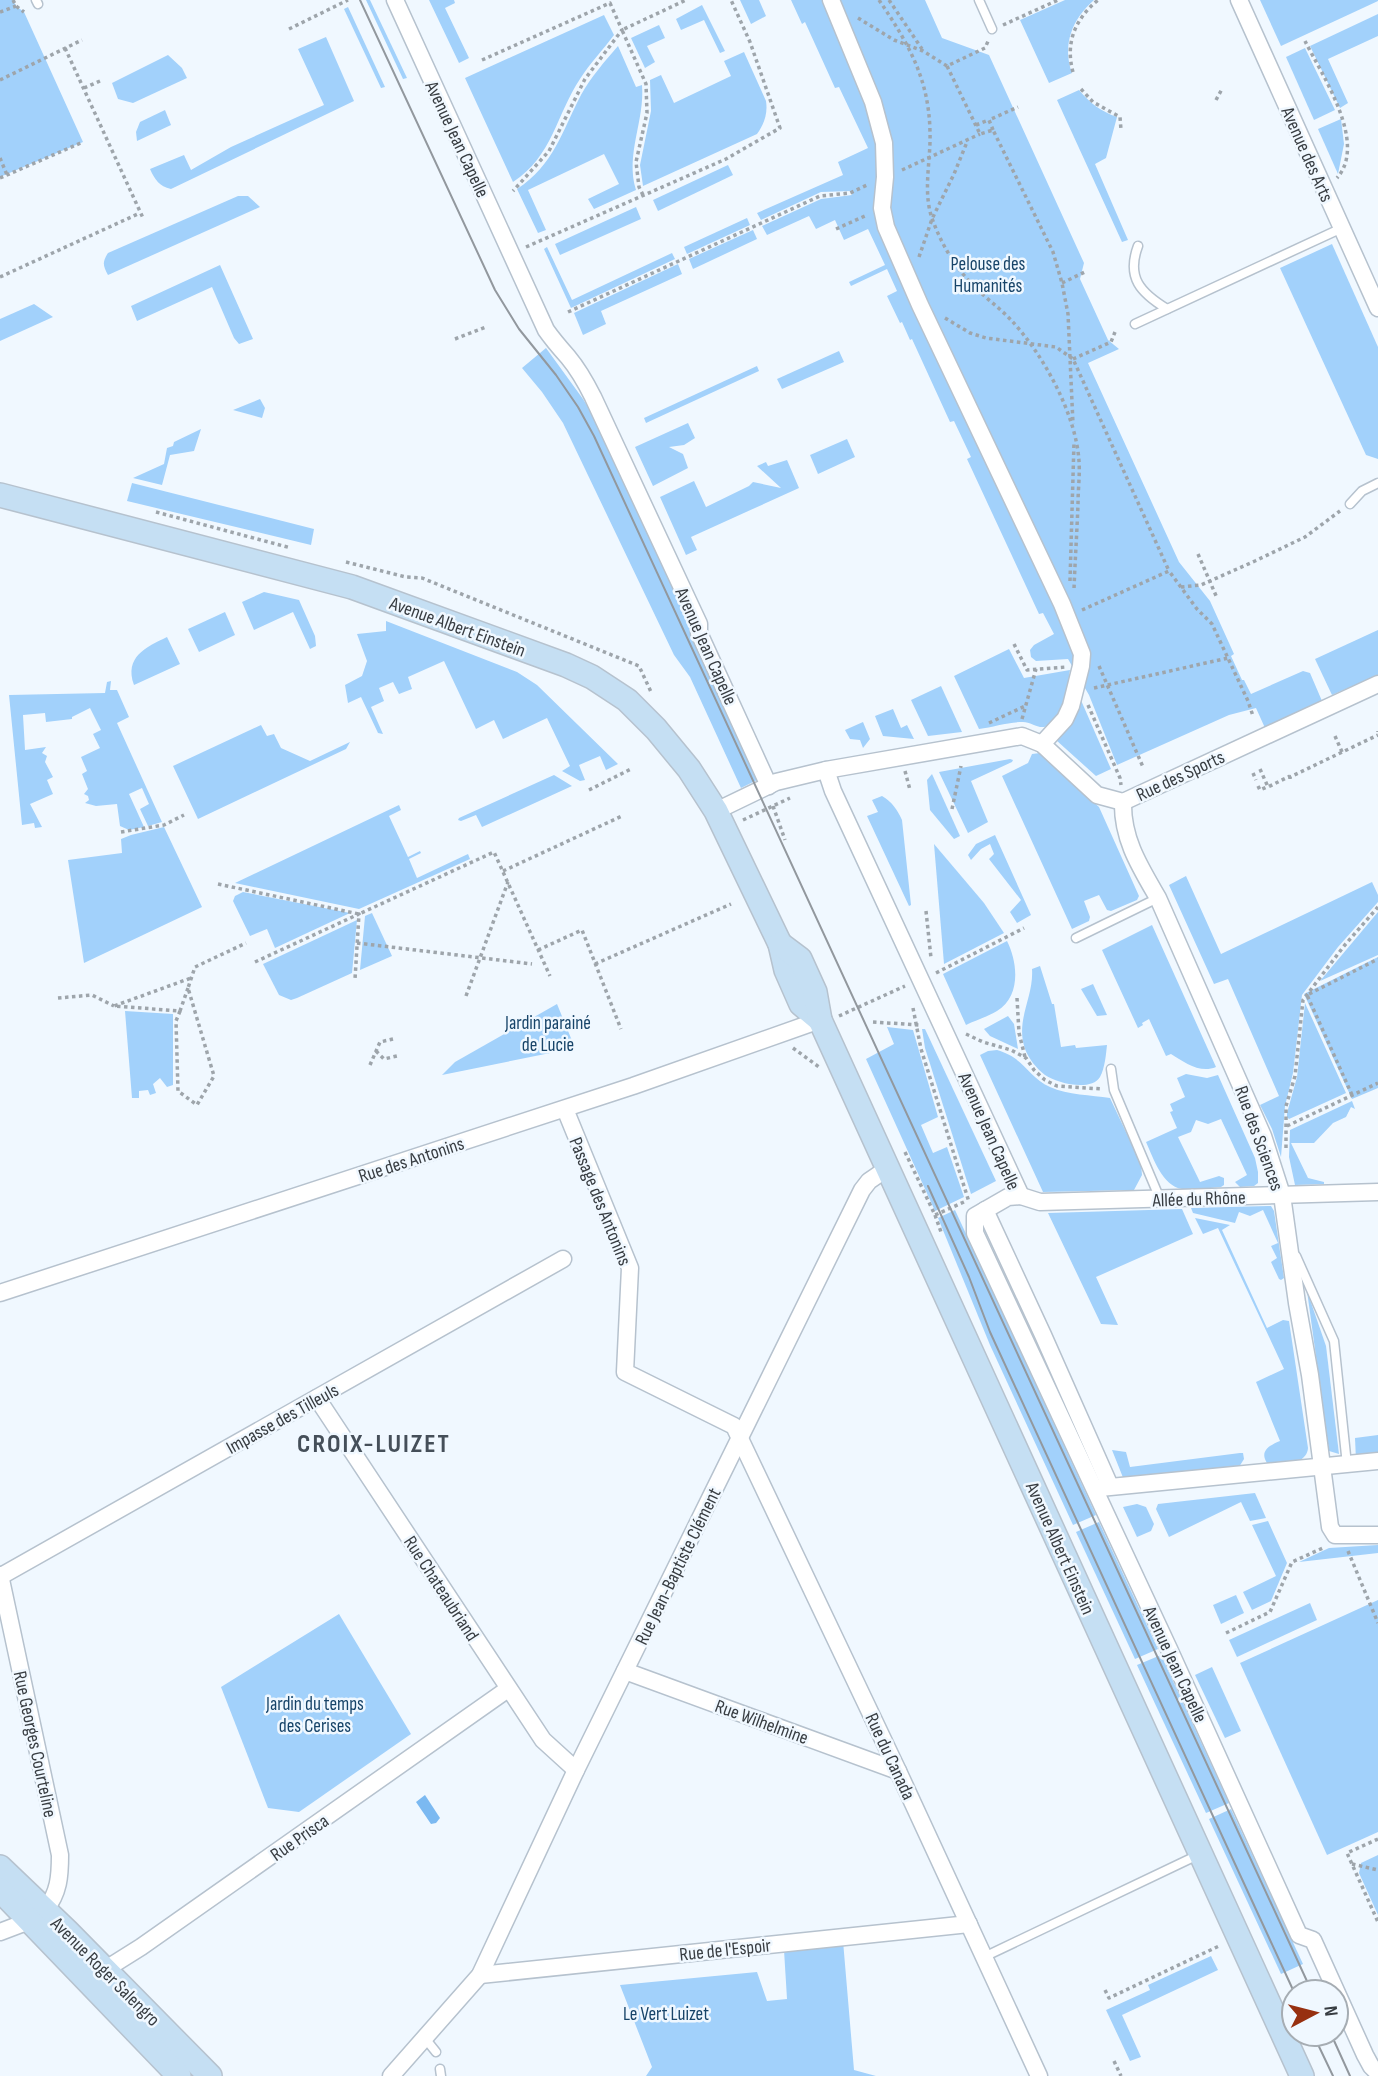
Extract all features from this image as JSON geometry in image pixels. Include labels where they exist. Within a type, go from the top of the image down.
[{"type":"street","name":"Avenue Jean Capelle","points":[[395,0],[546,330],[575,366],[593,397],[699,624],[699,633],[769,786]]},
{"type":"street","points":[[716,811],[769,786],[805,774],[1013,736],[1030,737],[1042,744],[1065,719],[1089,664],[1082,654],[1065,611],[920,305],[886,227],[882,208],[884,143],[873,102],[831,0]]},
{"type":"street","name":"Avenue des Arts","points":[[1239,0],[1378,309]]},
{"type":"street","name":"Avenue Albert Einstein","points":[[0,495],[352,587],[592,677],[627,700],[656,729],[689,769],[716,811],[780,944],[786,970],[801,1004],[820,1020],[1302,2076]]},
{"type":"street","name":"Rue des Sports","points":[[1042,744],[1097,795],[1123,802],[1378,684]]},
{"type":"street","name":"Avenue Jean Capelle","points":[[826,770],[1021,1196],[1008,1197],[980,1207],[975,1233],[1102,1488],[1169,1649],[1299,1936],[1313,1940],[1365,2055],[1378,2073]]},
{"type":"street","name":"Rue des Sciences","points":[[1123,802],[1125,833],[1138,864],[1158,898],[1263,1136],[1282,1195],[1330,1527],[1338,1536]]},
{"type":"street","name":"Rue des Antonins","points":[[0,1293],[565,1109],[820,1020]]},
{"type":"street","name":"Passage des Antonins","points":[[565,1109],[631,1268],[625,1372],[734,1426],[740,1436]]},
{"type":"street","name":"Rue Jean-Baptiste Clément","points":[[391,2076],[480,1975],[576,1770],[862,1190],[869,1181],[888,1168]]},
{"type":"street","name":"Allée du Rhône","points":[[1021,1196],[1040,1202],[1378,1192]]},
{"type":"street","name":"Impasse des Tilleuls","points":[[0,1576],[563,1259]]},
{"type":"street","name":"Rue Chateaubriand","points":[[317,1398],[543,1740],[576,1770]]},
{"type":"street","name":"Rue du Canada","points":[[740,1436],[1039,2076]]},
{"type":"street","points":[[1102,1488],[1378,1461]]},
{"type":"street","points":[[1338,1536],[1378,1535]]},
{"type":"street","name":"Rue Georges Courteline","points":[[0,1576],[60,1855],[57,1893],[37,1915]]},
{"type":"street","name":"Rue Wilhelmine","points":[[625,1671],[898,1771]]},
{"type":"street","name":"Rue Prisca","points":[[96,1975],[141,1947],[509,1689]]},
{"type":"street","name":"Avenue Roger Salengro","points":[[0,1867],[37,1915],[96,1975],[210,2076]]},
{"type":"street","name":"Avenue Roger Salengro","points":[[0,1890],[37,1915]]},
{"type":"street","points":[[0,1932],[37,1915]]},
{"type":"street","name":"Rue de l'Espoir","points":[[480,1975],[969,1924]]},
{"type":"street","name":"Avenue Roger Salengro","points":[[96,1975],[179,2076]]},
{"type":"lane","points":[[979,0],[992,29]]},
{"type":"lane","points":[[1135,324],[1342,229]]},
{"type":"lane","points":[[1138,246],[1133,266],[1140,289],[1151,300],[1167,309]]},
{"type":"lane","points":[[1350,504],[1363,491],[1378,483]]},
{"type":"lane","points":[[1076,938],[1158,898]]},
{"type":"lane","points":[[1111,1069],[1114,1090],[1160,1199]]},
{"type":"lane","points":[[1288,1237],[1334,1341],[1347,1465]]},
{"type":"lane","points":[[984,1957],[1200,1854]]},
{"type":"lane","points":[[424,2037],[436,2052]]},
{"type":"path","points":[[13,0],[24,12]]},
{"type":"path","points":[[289,29],[348,0]]},
{"type":"path","points":[[513,191],[549,150],[585,79],[622,30],[686,0]]},
{"type":"path","points":[[511,254],[726,159],[780,128],[750,42],[731,0]]},
{"type":"path","points":[[831,0],[894,40],[923,51],[889,0]]},
{"type":"path","points":[[879,0],[917,65],[929,114],[927,186],[932,219],[946,250],[968,280],[1010,319],[1031,343],[1073,426],[1079,462],[1074,609],[1065,611]]},
{"type":"path","points":[[1073,72],[1070,49],[1073,35],[1083,13],[1098,0]]},
{"type":"path","points":[[482,60],[610,3],[646,84],[647,113],[636,162],[639,187],[643,195]]},
{"type":"path","points":[[0,12],[16,6]]},
{"type":"path","points":[[0,80],[82,40]]},
{"type":"path","points":[[1305,41],[1344,118],[1346,131],[1347,148],[1340,176],[1324,187]]},
{"type":"path","points":[[65,48],[143,218]]},
{"type":"path","points":[[947,66],[980,134]]},
{"type":"path","points":[[84,88],[100,81]]},
{"type":"path","points":[[1081,89],[1093,103],[1120,117],[1121,130]]},
{"type":"path","points":[[1216,100],[1222,89]]},
{"type":"path","points":[[976,125],[1018,107]]},
{"type":"path","points":[[989,120],[1053,252],[1068,314],[1073,387],[1074,471],[1070,600],[1065,611]]},
{"type":"path","points":[[568,312],[820,196],[850,193],[993,130]]},
{"type":"path","points":[[909,281],[932,219],[968,140]]},
{"type":"path","points":[[0,178],[83,142]]},
{"type":"path","points":[[0,158],[8,175]]},
{"type":"path","points":[[836,229],[882,208]]},
{"type":"path","points":[[0,277],[141,212]]},
{"type":"path","points":[[1062,284],[1087,271]]},
{"type":"path","points":[[920,305],[930,300],[950,323],[970,333],[986,338],[1056,347],[1071,358],[1169,570],[1180,588],[1212,624],[1253,716]]},
{"type":"path","points":[[455,339],[486,327]]},
{"type":"path","points":[[1071,358],[1111,342],[1115,332]]},
{"type":"path","points":[[1180,588],[1201,585],[1305,537],[1350,504]]},
{"type":"path","points":[[1198,554],[1217,598]]},
{"type":"path","points":[[1065,611],[1169,570]]},
{"type":"path","points":[[1014,644],[1027,670],[1089,664],[1107,685],[1143,767]]},
{"type":"path","points":[[1120,778],[1078,692],[1228,658]]},
{"type":"path","points":[[1020,724],[1036,669]]},
{"type":"path","points":[[987,723],[1025,706]]},
{"type":"path","points":[[1260,769],[1268,787],[1359,746],[1378,733]]},
{"type":"path","points":[[1335,736],[1342,754]]},
{"type":"path","points":[[952,809],[961,766]]},
{"type":"path","points":[[589,790],[631,769]]},
{"type":"path","points":[[1253,773],[1256,780]]},
{"type":"path","points":[[1258,786],[1260,790],[1291,778]]},
{"type":"path","points":[[741,821],[798,793]]},
{"type":"path","points":[[773,806],[785,840]]},
{"type":"path","points":[[121,832],[164,825],[184,815]]},
{"type":"path","points":[[503,871],[622,816]]},
{"type":"path","points":[[255,962],[494,852],[550,976]]},
{"type":"path","points":[[466,996],[508,882]]},
{"type":"path","points":[[218,884],[359,914]]},
{"type":"path","points":[[595,964],[731,904]]},
{"type":"path","points":[[1286,1150],[1286,1106],[1295,1076],[1303,1000],[1343,946],[1378,907]]},
{"type":"path","points":[[926,911],[932,964]]},
{"type":"path","points":[[355,979],[359,914]]},
{"type":"path","points":[[936,973],[1024,928]]},
{"type":"path","points":[[538,950],[582,930],[621,1029]]},
{"type":"path","points":[[188,988],[215,1076],[197,1105],[178,1091],[176,1021],[195,967],[246,943]]},
{"type":"path","points":[[357,943],[532,964]]},
{"type":"path","points":[[1307,995],[1378,959]]},
{"type":"path","points":[[820,1020],[835,1018],[908,984],[905,976]]},
{"type":"path","points":[[114,1006],[191,978]]},
{"type":"path","points":[[58,998],[92,995],[114,1006],[180,1011]]},
{"type":"path","points":[[1307,995],[1352,1095]]},
{"type":"path","points":[[911,998],[921,1049],[968,1200],[980,1207]]},
{"type":"path","points":[[1017,998],[1018,1032],[1026,1058],[1034,1070],[1057,1086],[1114,1090]]},
{"type":"path","points":[[873,1022],[928,1025]]},
{"type":"path","points":[[964,1033],[1026,1058]]},
{"type":"path","points":[[370,1065],[380,1042],[393,1039]]},
{"type":"path","points":[[376,1051],[384,1059],[397,1056]]},
{"type":"path","points":[[1287,1126],[1378,1083]]},
{"type":"path","points":[[922,1187],[937,1221]]},
{"type":"path","points":[[968,1200],[980,1207]]},
{"type":"path","points":[[935,1215],[968,1200]]},
{"type":"path","points":[[1226,1633],[1270,1612],[1292,1562],[1331,1544],[1338,1536],[1378,1623]]},
{"type":"path","points":[[1378,1839],[1347,1853],[1378,1922]]},
{"type":"path","points":[[1352,1864],[1378,1870]]},
{"type":"path","points":[[1105,1990],[1109,1998],[1221,1945]]},
{"type":"path","points":[[1114,2061],[1121,2076]]},
{"type":"green space","points":[[0,0],[13,0],[24,12],[83,142],[0,177]]},
{"type":"green space","points":[[366,0],[370,0],[407,78],[403,79]]},
{"type":"green space","points":[[429,0],[454,0],[455,3],[445,8],[469,58],[459,63]]},
{"type":"green space","points":[[740,0],[759,0],[766,16],[751,24]]},
{"type":"green space","name":"Pelouse des Humanités","points":[[791,0],[925,0],[942,38],[989,55],[1084,263],[1080,279],[1108,340],[1119,349],[1088,363],[1179,562],[1210,601],[1234,654],[1231,656],[1251,694],[1303,671],[1310,673],[1322,701],[1265,728],[1256,708],[1229,715],[1117,765],[1089,695],[1068,659],[1036,661],[1031,657],[1030,650],[1034,645],[1054,634],[1043,613],[1039,614],[967,459],[971,457],[954,421],[950,422],[912,339],[910,340],[902,322],[900,323],[887,296],[897,291],[887,269],[851,286],[849,282],[885,265],[868,229],[844,240],[835,220],[816,229],[809,216],[767,235],[762,226],[821,199],[852,195],[851,191],[821,192],[761,220],[757,213],[843,175],[838,162],[868,148],[839,87],[835,88],[805,22],[802,24]]},
{"type":"green space","points":[[1065,0],[1094,0],[1080,15],[1071,33],[1068,52],[1072,73],[1049,83],[1020,20]]},
{"type":"green space","points":[[1260,0],[1378,0],[1378,1],[1281,46]]},
{"type":"green space","points":[[702,5],[725,51],[720,53],[704,20],[681,30],[676,19]]},
{"type":"green space","points":[[348,7],[385,87],[381,88],[344,9]]},
{"type":"green space","points":[[1378,14],[1378,36],[1328,59],[1348,103],[1340,108],[1310,46]]},
{"type":"green space","points":[[604,15],[614,35],[580,79],[537,160],[513,182],[465,78]]},
{"type":"green space","points":[[659,25],[665,38],[647,46],[655,62],[645,68],[631,38]]},
{"type":"green space","points":[[326,37],[354,101],[171,189],[158,182],[150,169],[184,155],[191,170],[231,147],[324,105],[298,49]]},
{"type":"green space","points":[[618,46],[636,87],[642,85],[641,112],[633,163],[636,190],[594,209],[588,199],[619,184],[604,154],[528,190],[546,230],[538,233],[517,189],[530,180],[548,158],[585,88]]},
{"type":"green space","points":[[1305,48],[1335,110],[1314,120],[1286,57]]},
{"type":"green space","points":[[744,52],[766,101],[765,119],[757,134],[643,186],[640,165],[651,111],[650,80],[661,75],[674,103],[731,76],[724,61]]},
{"type":"green space","points":[[168,55],[182,68],[187,78],[133,103],[118,99],[112,83]]},
{"type":"green space","points":[[1079,90],[1096,106],[1117,117],[1106,158],[1095,164],[1128,240],[1122,242],[1057,100]]},
{"type":"green space","points":[[165,110],[171,125],[137,141],[136,132],[140,122]]},
{"type":"green space","points":[[1341,119],[1344,144],[1338,174],[1318,129]]},
{"type":"green space","points":[[728,165],[733,175],[658,211],[653,200]]},
{"type":"green space","points":[[238,196],[248,196],[260,207],[108,275],[104,264],[108,253]]},
{"type":"green space","points":[[636,207],[641,219],[560,255],[555,244]]},
{"type":"green space","points":[[747,218],[750,225],[687,254],[684,247]]},
{"type":"green space","points":[[753,230],[757,239],[693,269],[689,259]]},
{"type":"green space","points":[[1332,244],[1378,347],[1378,459],[1366,455],[1280,268]]},
{"type":"green space","points":[[547,247],[572,300],[672,253],[675,259],[571,308],[544,249]]},
{"type":"green space","points":[[678,264],[682,274],[601,311],[606,324],[583,335],[574,313]]},
{"type":"green space","points":[[220,265],[253,339],[239,344],[234,338],[212,287],[137,321],[131,306]]},
{"type":"green space","points":[[34,304],[53,317],[0,341],[0,319]]},
{"type":"green space","points":[[546,348],[598,423],[758,774],[757,780],[741,788],[690,677],[674,655],[563,423],[522,368]]},
{"type":"green space","points":[[839,351],[844,362],[782,389],[777,379]]},
{"type":"green space","points":[[757,366],[759,371],[646,423],[644,418]]},
{"type":"green space","points":[[260,399],[265,408],[262,418],[233,410]]},
{"type":"green space","points":[[688,423],[695,438],[684,445],[669,447],[683,454],[688,468],[653,486],[635,447]]},
{"type":"green space","points":[[201,429],[194,451],[170,455],[162,485],[133,478],[164,464],[167,448]]},
{"type":"green space","points":[[847,439],[855,457],[818,474],[810,455]]},
{"type":"green space","points":[[787,460],[799,488],[691,537],[697,550],[686,555],[660,497],[694,481],[706,507],[753,482],[781,488],[757,466],[766,462],[768,466]]},
{"type":"green space","points":[[132,483],[314,529],[311,545],[127,501]]},
{"type":"green space","points":[[264,592],[299,600],[315,636],[316,646],[310,649],[293,612],[254,630],[242,602]]},
{"type":"green space","points":[[225,612],[235,635],[199,652],[188,629]]},
{"type":"green space","points":[[386,621],[517,672],[537,685],[618,764],[606,770],[600,756],[579,765],[585,780],[580,781],[562,771],[570,766],[547,718],[503,739],[494,720],[476,729],[444,661],[408,677],[412,689],[399,694],[393,682],[379,688],[384,701],[371,707],[383,734],[378,733],[361,697],[348,703],[345,685],[362,676],[367,661],[357,634],[386,631]]},
{"type":"green space","points":[[1378,630],[1378,675],[1332,695],[1315,659]]},
{"type":"green space","points":[[167,637],[180,664],[134,685],[132,667],[139,654]]},
{"type":"green space","points":[[1009,649],[1024,678],[1070,670],[1062,712],[1052,724],[1041,727],[1018,722],[979,729],[954,676]]},
{"type":"green space","points":[[111,681],[110,690],[117,690],[129,717],[117,723],[162,822],[148,826],[140,809],[149,804],[142,788],[129,794],[144,827],[129,830],[120,826],[117,804],[96,806],[85,803],[89,800],[84,794],[88,789],[82,774],[87,771],[81,757],[100,748],[93,734],[101,730],[90,708],[72,719],[46,722],[45,713],[23,715],[25,750],[46,747],[42,753],[47,756],[45,762],[53,777],[47,780],[53,794],[30,804],[42,827],[35,828],[34,823],[22,825],[9,695],[105,693],[107,682]]},
{"type":"green space","points":[[941,686],[962,732],[928,736],[911,700]]},
{"type":"green space","points":[[1080,698],[1111,769],[1096,776],[1056,740]]},
{"type":"green space","points":[[893,709],[901,728],[907,725],[914,739],[883,736],[875,716]]},
{"type":"green space","points":[[863,722],[870,739],[863,748],[860,740],[850,739],[845,730]]},
{"type":"green space","points":[[261,725],[267,736],[274,734],[281,748],[310,761],[350,742],[346,749],[198,819],[173,766]]},
{"type":"green space","points":[[1040,753],[1099,807],[1139,896],[1137,900],[1111,911],[1107,910],[1099,895],[1084,901],[1089,921],[1072,929],[1002,776],[1028,763],[1032,754]]},
{"type":"green space","points":[[1010,759],[1012,762],[971,781],[988,822],[968,833],[939,772]]},
{"type":"green space","points":[[932,774],[960,836],[954,839],[930,810],[927,780]]},
{"type":"green space","points":[[554,775],[572,786],[482,827],[476,815],[458,820],[459,818]]},
{"type":"green space","points":[[882,796],[894,806],[902,820],[909,906],[867,816],[878,812],[872,800]]},
{"type":"green space","points":[[399,805],[401,810],[389,816],[408,857],[420,851],[421,853],[409,859],[417,878],[468,854],[470,859],[359,909],[235,883]]},
{"type":"green space","points":[[164,827],[202,907],[84,963],[68,860],[122,853],[121,839]]},
{"type":"green space","points":[[995,835],[1031,915],[1017,923],[1010,912],[1021,900],[989,859],[994,854],[990,844],[971,860],[968,855],[976,844]]},
{"type":"green space","points":[[934,844],[984,903],[1004,933],[944,964]]},
{"type":"green space","points":[[1186,876],[1221,954],[1372,882],[1378,895],[1378,902],[1338,947],[1302,995],[1293,1073],[1285,1106],[1281,1157],[1272,1129],[1260,1105],[1279,1096],[1228,979],[1214,984],[1169,885]]},
{"type":"green space","points":[[243,892],[350,913],[275,948],[267,929],[250,936],[233,901],[235,896]]},
{"type":"green space","points":[[1378,912],[1378,955],[1320,981]]},
{"type":"green space","points":[[372,913],[392,956],[360,970],[365,916]]},
{"type":"green space","points":[[357,920],[352,973],[291,1000],[279,995],[263,964]]},
{"type":"green space","points":[[1152,925],[1216,1067],[1198,1068],[1171,1054],[1166,1056],[1149,1019],[1138,1028],[1102,950]]},
{"type":"green space","points":[[1007,941],[1015,969],[1014,988],[1010,997],[997,1011],[966,1025],[943,974]]},
{"type":"green space","points":[[1378,957],[1378,1088],[1352,1099],[1304,994]]},
{"type":"green space","points":[[1040,966],[1054,1004],[1061,1047],[1107,1045],[1103,1069],[1096,1082],[1073,1085],[1050,1078],[1036,1066],[1025,1049],[1023,1018],[1032,969]]},
{"type":"green space","points":[[1093,984],[1107,1015],[1097,1016],[1081,989]]},
{"type":"green space","points":[[1305,1003],[1346,1093],[1289,1119],[1287,1113],[1297,1077]]},
{"type":"green space","name":"Jardin parainé de Lucie","points":[[557,1004],[575,1048],[442,1075],[455,1062]]},
{"type":"green space","points":[[125,1011],[173,1014],[173,1085],[167,1087],[160,1078],[153,1084],[156,1093],[150,1095],[148,1090],[139,1091],[139,1098],[132,1098]]},
{"type":"green space","points":[[1008,1016],[1014,1024],[1018,1049],[990,1036],[984,1029]]},
{"type":"green space","points":[[887,1027],[913,1030],[938,1117],[921,1125],[933,1153],[947,1147],[964,1197],[935,1211],[866,1059],[894,1044]]},
{"type":"green space","points":[[922,1029],[925,1029],[996,1181],[971,1194],[925,1048]]},
{"type":"green space","points":[[997,1050],[1014,1058],[1036,1078],[1057,1090],[1110,1098],[1141,1164],[1142,1175],[1134,1190],[1043,1192],[980,1055]]},
{"type":"green space","points":[[1186,1074],[1207,1078],[1218,1075],[1255,1158],[1258,1183],[1254,1186],[1240,1187],[1235,1182],[1247,1175],[1221,1119],[1208,1124],[1196,1120],[1191,1132],[1178,1137],[1200,1182],[1219,1176],[1224,1178],[1224,1185],[1182,1189],[1175,1187],[1159,1170],[1146,1142],[1177,1128],[1170,1112],[1173,1111],[1170,1104],[1185,1097],[1177,1078]]},
{"type":"green space","points":[[1352,1101],[1355,1109],[1351,1107],[1346,1117],[1333,1123],[1314,1143],[1291,1143],[1308,1178],[1324,1182],[1295,1185],[1289,1157],[1290,1130]]},
{"type":"green space","points":[[1271,1206],[1274,1211],[1284,1278],[1281,1280],[1271,1262],[1277,1258],[1271,1246],[1278,1243],[1263,1210],[1250,1216],[1239,1212],[1235,1223],[1193,1213],[1191,1208]]},
{"type":"green space","points":[[1182,1209],[1193,1234],[1096,1277],[1118,1325],[1101,1324],[1048,1213]]},
{"type":"green space","points":[[955,1210],[1096,1515],[1073,1525],[990,1345],[938,1218]]},
{"type":"green space","points":[[1195,1218],[1230,1225],[1222,1230],[1267,1328],[1283,1320],[1289,1321],[1308,1448],[1303,1458],[1298,1461],[1272,1464],[1265,1459],[1267,1449],[1280,1441],[1256,1382],[1284,1369],[1218,1228],[1203,1234]]},
{"type":"green space","points":[[1307,1291],[1326,1346],[1339,1454],[1329,1451]]},
{"type":"green space","points":[[1378,1435],[1378,1456],[1356,1460],[1355,1438]]},
{"type":"green space","points":[[1112,1450],[1126,1452],[1130,1467],[1240,1453],[1243,1453],[1244,1459],[1239,1467],[1124,1480]]},
{"type":"green space","points":[[1255,1493],[1266,1518],[1250,1521],[1241,1502],[1169,1537],[1156,1509],[1158,1504]]},
{"type":"green space","points":[[1137,1504],[1146,1507],[1154,1524],[1151,1531],[1137,1537],[1123,1507]]},
{"type":"green space","points":[[1268,1521],[1287,1563],[1271,1601],[1252,1610],[1243,1592],[1276,1576],[1252,1525]]},
{"type":"green space","points":[[1099,1522],[1158,1649],[1135,1659],[1076,1532]]},
{"type":"green space","points":[[1378,1545],[1378,1553],[1299,1562],[1329,1548]]},
{"type":"green space","points":[[1236,1595],[1244,1613],[1221,1624],[1213,1605]]},
{"type":"green space","points":[[1378,1600],[1378,1832],[1327,1855],[1240,1663]]},
{"type":"green space","points":[[1310,1603],[1317,1620],[1237,1657],[1229,1640]]},
{"type":"green space","name":"Jardin du temps des Cerises","points":[[339,1614],[411,1734],[299,1812],[268,1808],[221,1687]]},
{"type":"green space","points":[[1161,1655],[1229,1803],[1206,1813],[1137,1665]]},
{"type":"green space","points":[[1212,1667],[1241,1731],[1225,1738],[1195,1675]]},
{"type":"green space","points":[[1231,1809],[1303,1964],[1281,1974],[1209,1819]]},
{"type":"green space","points":[[1378,1855],[1378,1915],[1359,1873],[1361,1863]]},
{"type":"green space","name":"Le Vert Luizet","points":[[843,1941],[854,2070],[876,2076],[646,2076],[652,2067],[620,1985],[757,1972],[767,2001],[787,1999],[784,1950]]},
{"type":"green space","points":[[1211,1956],[1218,1970],[1122,2015],[1141,2057],[1130,2061],[1106,2010],[1150,1990],[1148,1985]]},
{"type":"shaded area","points":[[425,1795],[440,1818],[436,1823],[431,1824],[416,1802]]},
{"type":"tram line","points":[[360,0],[495,290],[519,329],[578,407],[594,436],[1306,1978]]},
{"type":"tram line","points":[[928,1186],[969,1277],[990,1332],[1288,1978]]},
{"type":"tram line","points":[[1320,2048],[1333,2076]]},
{"type":"tram line","points":[[1337,2048],[1350,2076]]},
{"type":"district","name":"CROIX-LUIZET","points":[[374,1443]]}]
